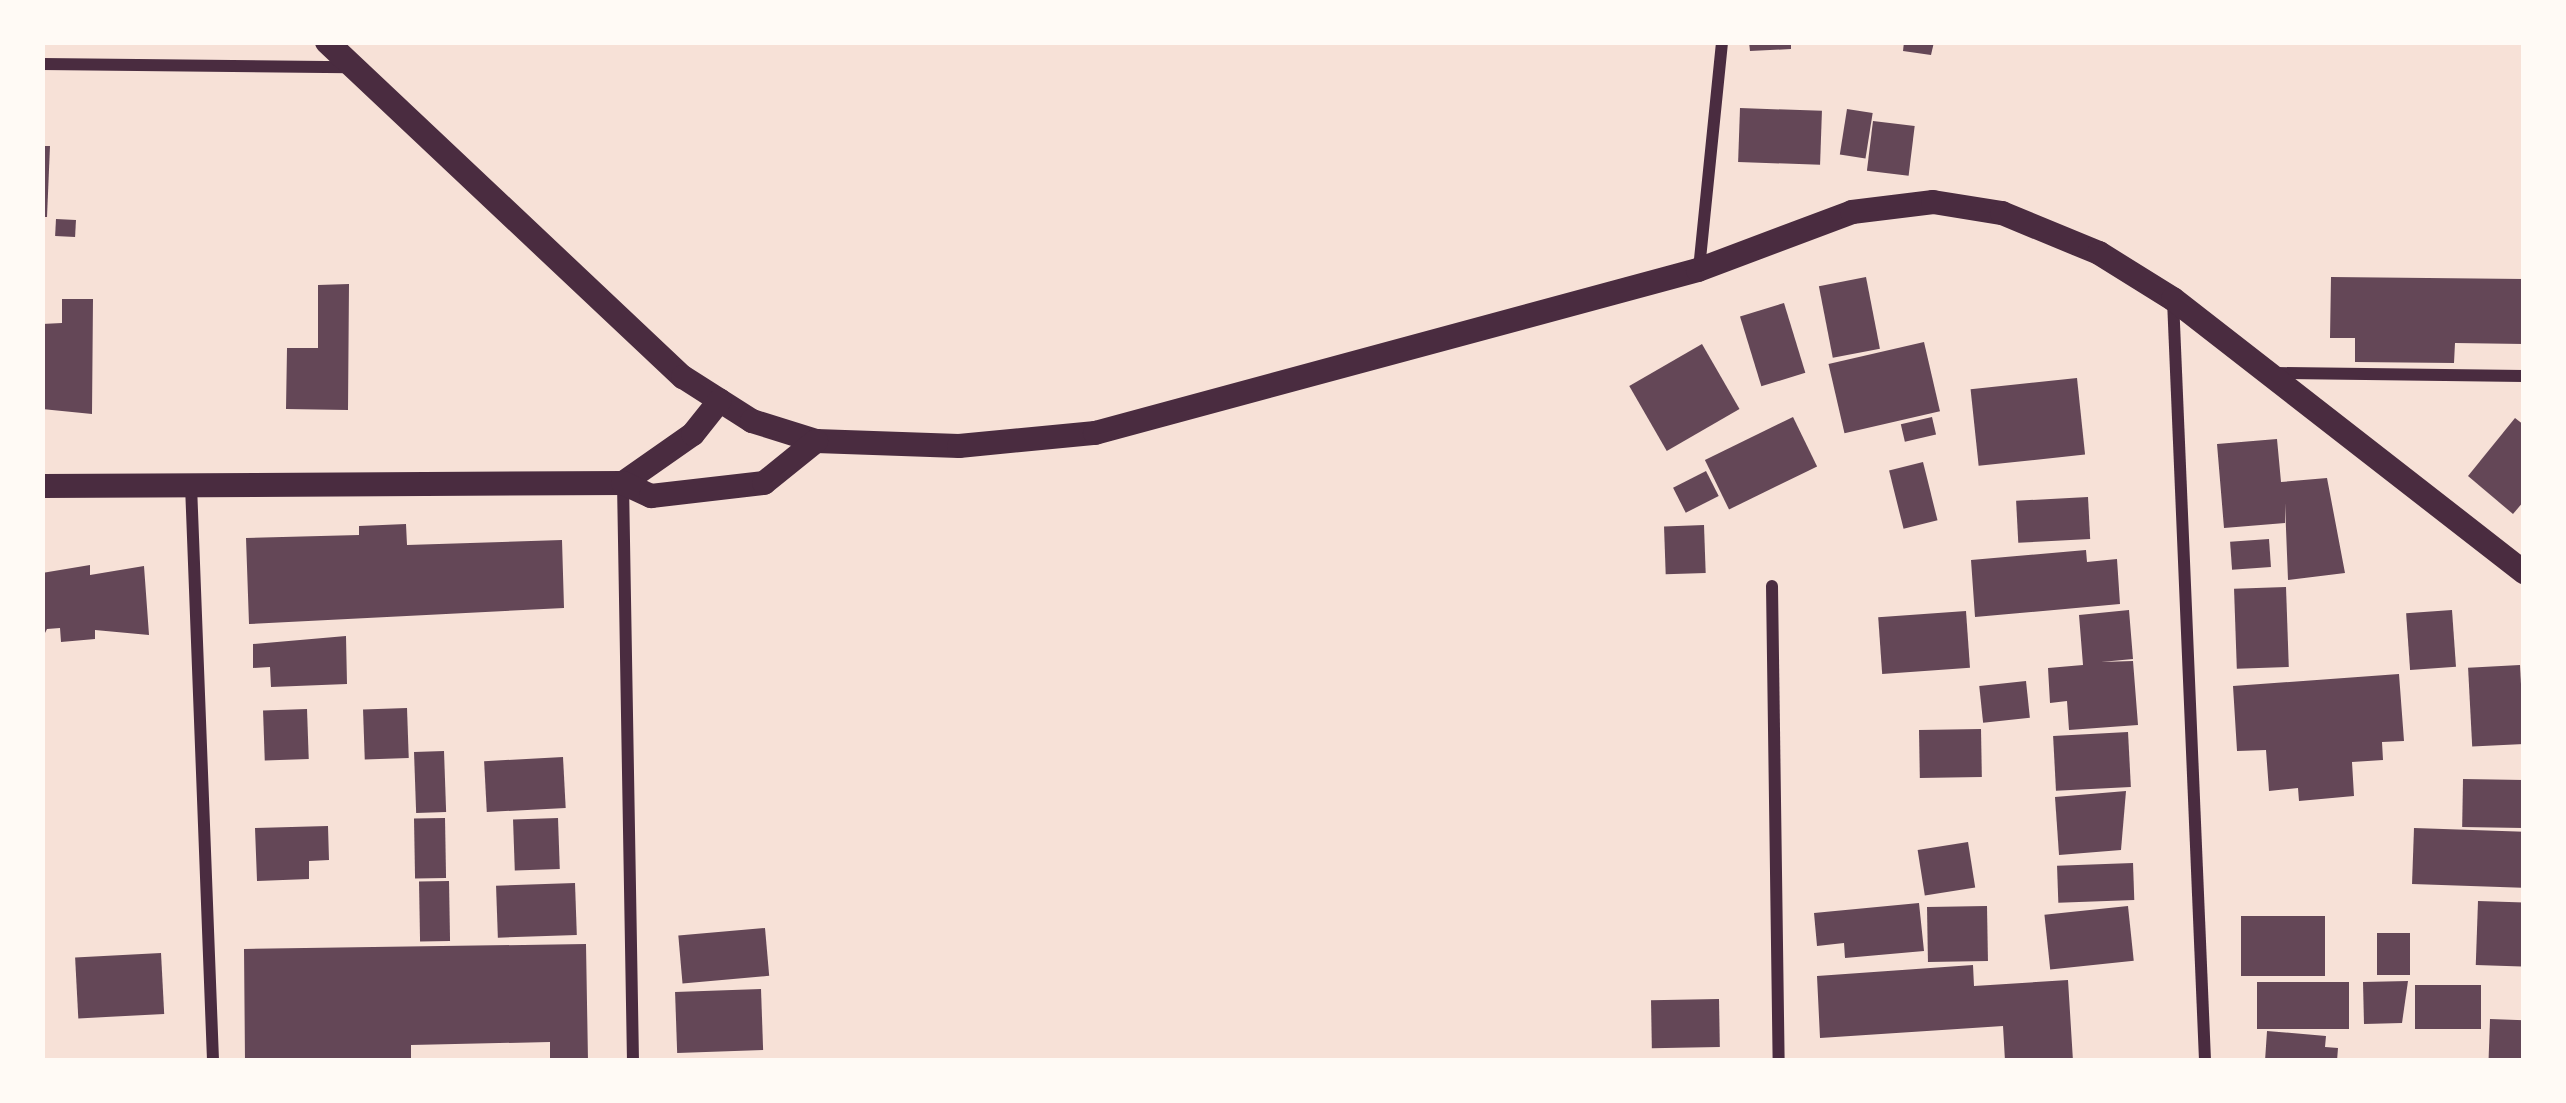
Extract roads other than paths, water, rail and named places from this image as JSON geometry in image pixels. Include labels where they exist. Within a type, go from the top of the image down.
[{"type":"main road","points":[[327,42],[683,377],[752,421],[816,441],[958,446],[1095,433],[1698,270],[1852,212],[1933,202],[2002,213],[2099,253],[2173,299],[2277,373],[2524,572]]},
{"type":"main road","points":[[622,483],[693,434],[720,400]]},
{"type":"main road","points":[[42,486],[622,483],[651,496],[764,483],[816,441]]},
{"type":"street","points":[[1698,270],[1722,42]]},
{"type":"street","points":[[42,64],[351,67]]},
{"type":"street","points":[[2173,299],[2205,1061]]},
{"type":"street","points":[[2277,373],[2524,376]]},
{"type":"street","points":[[622,483],[633,1061]]},
{"type":"street","points":[[191,485],[213,1061]]},
{"type":"street","points":[[1772,586],[1780,1061]]}]
